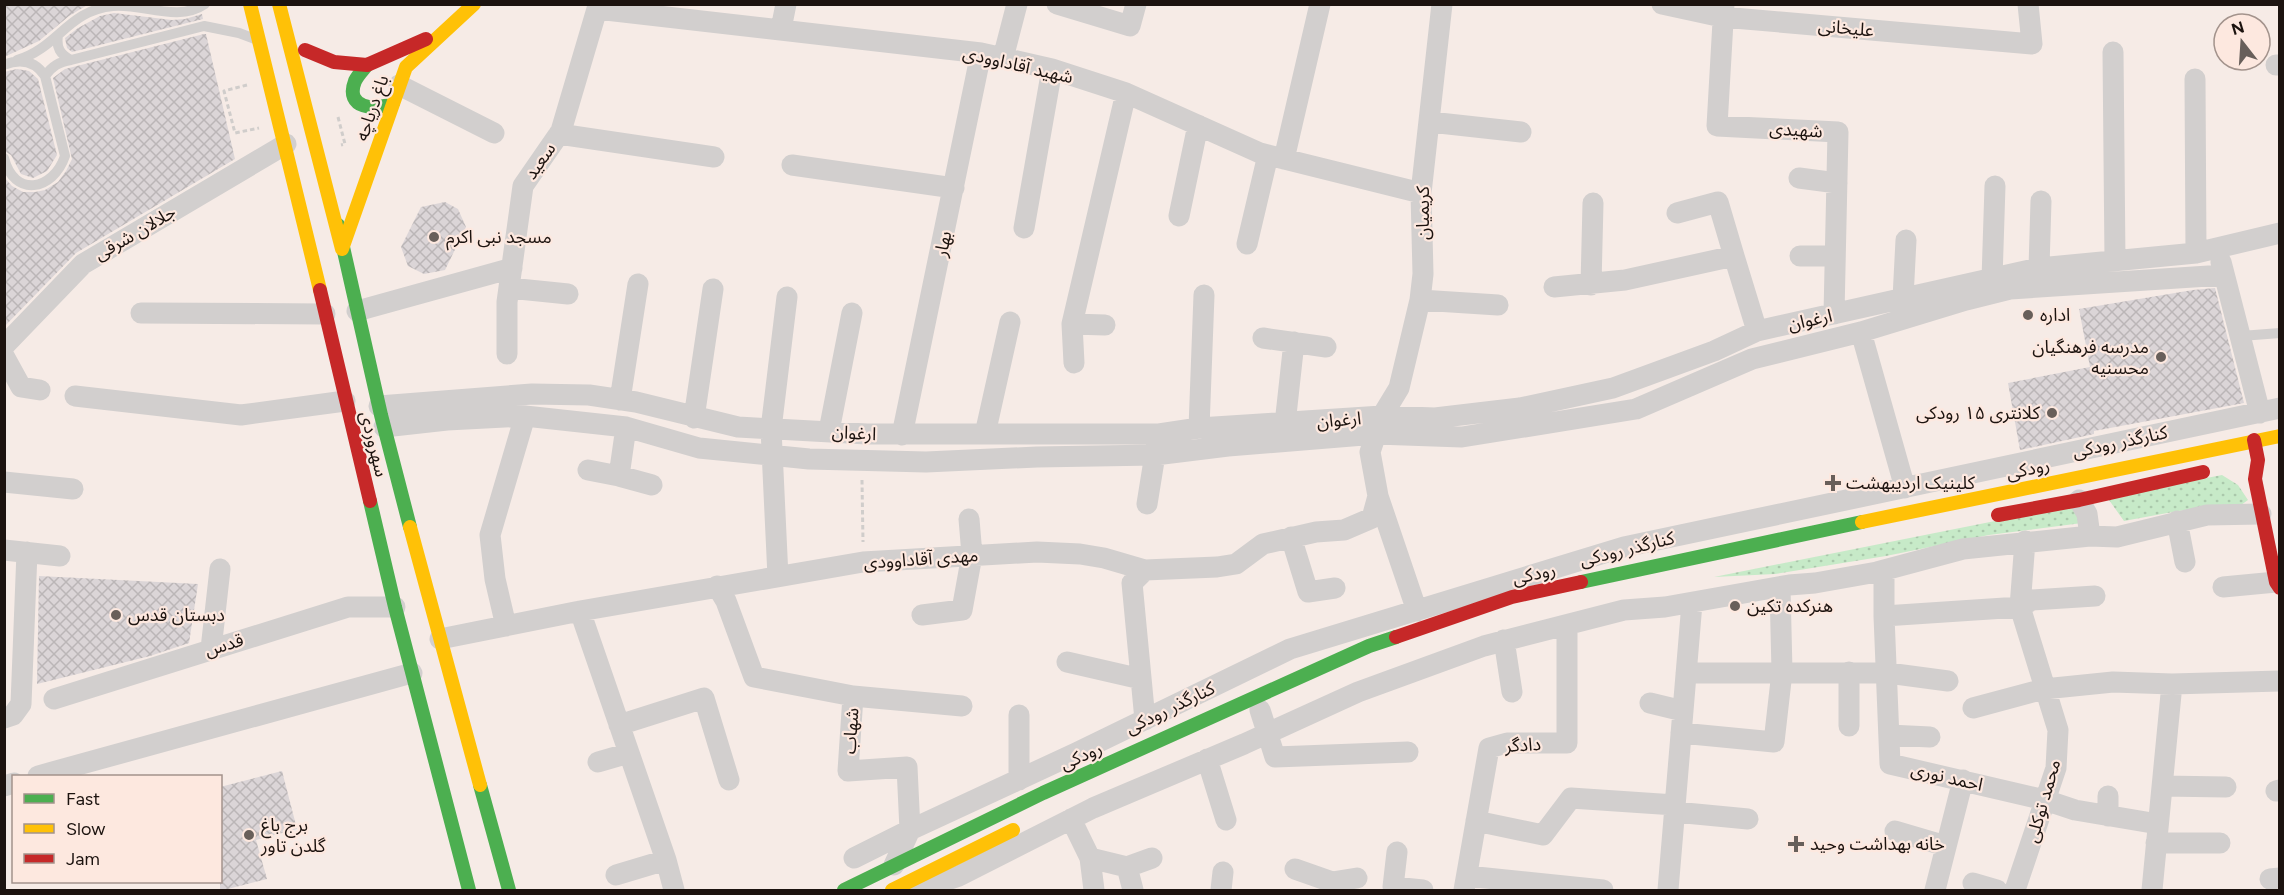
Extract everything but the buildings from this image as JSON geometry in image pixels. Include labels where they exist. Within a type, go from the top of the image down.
[{"type":"main road","name":"سهروردی","points":[[250,4],[286,144],[395,607],[469,891]]},
{"type":"main road","points":[[279,4],[342,249]]},
{"type":"main road","name":"باغ دریاچه","points":[[342,249],[406,67],[474,4]]},
{"type":"main road","points":[[396,94],[374,109],[362,106],[354,89],[355,82],[367,65],[442,32]]},
{"type":"main road","name":"سهروردی","points":[[367,65],[334,62],[304,44],[342,249],[384,427],[509,891]]},
{"type":"main road","name":"رودکی","points":[[844,891],[1043,793],[1369,646],[1523,594],[2280,436]]},
{"type":"main road","points":[[2254,440],[2257,460],[2255,479],[2278,585]]},
{"type":"main road","points":[[2257,460],[2274,476]]},
{"type":"main road","points":[[1987,517],[2079,500],[2211,470]]},
{"type":"main road","name":"رودکی","points":[[1254,713],[1380,656],[1493,616],[1597,593]]},
{"type":"main road","points":[[892,891],[1024,825]]},
{"type":"street","points":[[781,29],[786,4]]},
{"type":"street","points":[[1003,58],[1017,4]]},
{"type":"street","points":[[1057,4],[1130,26],[1136,4]]},
{"type":"street","points":[[1247,244],[1276,157],[1320,4]]},
{"type":"street","name":"علیخانی","points":[[1662,4],[2032,44],[2028,4]]},
{"type":"street","name":"کریمیان","points":[[1379,425],[1399,388],[1420,300],[1423,274],[1421,194],[1441,5]]},
{"type":"street","name":"شهید آقاداوودی","points":[[597,9],[703,13],[781,29],[981,53],[1052,69],[1126,93],[1276,157],[1421,194]]},
{"type":"street","name":"سعید","points":[[507,354],[510,278],[523,186],[559,134],[597,9]]},
{"type":"street","name":"شهیدی","points":[[1723,11],[1718,126],[1838,132],[1834,314]]},
{"type":"street","points":[[2113,52],[2115,260]]},
{"type":"street","name":"بهار","points":[[902,435],[981,53]]},
{"type":"street","points":[[1024,228],[1052,69]]},
{"type":"street","points":[[2195,79],[2196,253]]},
{"type":"street","points":[[1074,363],[1072,324],[1126,93]]},
{"type":"street","points":[[396,94],[494,133]]},
{"type":"street","points":[[1430,122],[1521,132]]},
{"type":"street","points":[[1179,216],[1198,125]]},
{"type":"street","points":[[559,134],[714,157]]},
{"type":"street","name":"جلالان شرقی","points":[[4,346],[83,264],[286,144]]},
{"type":"street","points":[[792,165],[954,188]]},
{"type":"street","points":[[1799,178],[1837,183]]},
{"type":"street","points":[[1992,279],[1995,186]]},
{"type":"street","points":[[2039,268],[2041,201]]},
{"type":"street","points":[[1677,213],[1718,202],[1757,332]]},
{"type":"street","points":[[1592,285],[1593,203]]},
{"type":"street","name":"ارغوان","points":[[379,406],[532,394],[589,395],[636,402],[738,427],[902,435],[1159,434],[1199,428],[1228,436],[1379,425],[1520,408],[1613,388],[1714,351],[1757,332],[2039,268],[2217,250],[2280,233]]},
{"type":"street","points":[[1903,298],[1906,240]]},
{"type":"street","points":[[2217,250],[2241,336],[2270,410]]},
{"type":"street","points":[[1554,287],[1625,280],[1734,256]]},
{"type":"street","points":[[1800,256],[1835,256]]},
{"type":"street","name":"ارغوان","points":[[384,427],[447,420],[525,416],[626,427],[699,448],[809,459],[926,462],[1155,455],[1286,424],[1379,425],[1462,437],[1636,409],[1752,359],[1861,332],[2010,289],[2224,275]]},
{"type":"street","points":[[357,311],[510,278],[568,294]]},
{"type":"street","points":[[620,400],[638,284]]},
{"type":"street","points":[[694,418],[713,289]]},
{"type":"street","points":[[1199,428],[1204,295]]},
{"type":"street","points":[[778,577],[771,429],[787,297]]},
{"type":"street","points":[[1420,300],[1498,305]]},
{"type":"street","points":[[141,313],[325,314]]},
{"type":"street","points":[[829,431],[852,313]]},
{"type":"street","points":[[985,434],[1010,322]]},
{"type":"street","points":[[1072,324],[1105,325]]},
{"type":"street","points":[[1861,332],[1905,488]]},
{"type":"street","points":[[1263,338],[1326,347]]},
{"type":"street","points":[[1286,424],[1294,342]]},
{"type":"street","points":[[4,357],[21,387],[40,390]]},
{"type":"street","points":[[1643,377],[1654,401]]},
{"type":"street","points":[[75,396],[241,415],[345,401]]},
{"type":"street","name":"کنارگذر رودکی","points":[[854,858],[1290,650],[1624,547],[2270,410]]},
{"type":"street","points":[[506,626],[495,579],[490,535],[525,416]]},
{"type":"street","points":[[1379,425],[1370,452],[1378,496],[1417,611]]},
{"type":"street","points":[[619,476],[626,427]]},
{"type":"street","points":[[1147,504],[1159,434]]},
{"type":"street","points":[[2019,464],[2025,488]]},
{"type":"street","points":[[588,470],[652,485]]},
{"type":"street","points":[[1946,479],[1951,504]]},
{"type":"street","points":[[4,482],[73,489]]},
{"type":"street","name":"مهدی آقاداوودی","points":[[440,639],[717,586],[863,562],[1037,552],[1080,554],[1104,558],[1145,570],[1217,567],[1236,564],[1263,544],[1316,532],[1344,530],[1372,518],[1378,496]]},
{"type":"street","points":[[2079,500],[2087,514],[2090,536]]},
{"type":"street","points":[[917,891],[959,876],[1071,819],[1358,692],[1504,640],[1624,610],[1692,603],[1780,587],[1815,584],[1884,570],[1963,549],[2025,541],[2090,536],[2117,537],[2177,520],[2207,515],[2261,514]]},
{"type":"street","points":[[922,615],[962,610],[972,555],[969,519]]},
{"type":"street","points":[[2177,520],[2185,562]]},
{"type":"street","points":[[1291,537],[1308,592],[1335,588]]},
{"type":"street","points":[[2020,607],[2025,541]]},
{"type":"street","points":[[4,550],[60,555]]},
{"type":"street","points":[[11,714],[21,704],[27,552]]},
{"type":"street","points":[[211,649],[220,569]]},
{"type":"street","points":[[1145,570],[1132,583],[1145,720]]},
{"type":"street","name":"احمد نوری","points":[[1884,570],[1890,764],[2045,800],[2075,810],[2108,806],[2157,834],[2220,843]]},
{"type":"street","points":[[2223,587],[2278,585]]},
{"type":"street","name":"شهاب","points":[[717,586],[726,601],[754,677],[853,696],[848,771],[907,767],[910,830]]},
{"type":"street","points":[[1681,733],[1774,742],[1782,672],[1780,587]]},
{"type":"street","points":[[1884,616],[2020,607],[2032,600],[2095,596]]},
{"type":"street","points":[[1668,891],[1692,603]]},
{"type":"street","name":"قدس","points":[[54,699],[348,607],[395,607]]},
{"type":"street","name":"محمد توکلی","points":[[2015,891],[2056,768],[2058,730],[2020,607]]},
{"type":"street","points":[[580,611],[666,860],[674,891]]},
{"type":"street","name":"دادگر","points":[[1466,883],[1489,748],[1507,743],[1567,744],[1567,625]]},
{"type":"street","points":[[1504,640],[1512,692]]},
{"type":"street","points":[[1067,662],[1142,679]]},
{"type":"street","points":[[1848,726],[1849,672]]},
{"type":"street","points":[[45,775],[412,673]]},
{"type":"street","points":[[1686,673],[1888,673],[1948,681]]},
{"type":"street","points":[[1973,708],[2044,689],[2113,682],[2172,684],[2280,681]]},
{"type":"street","points":[[2152,891],[2172,684]]},
{"type":"street","points":[[853,696],[962,706]]},
{"type":"street","points":[[619,724],[704,698],[729,780]]},
{"type":"street","points":[[1650,703],[1683,711]]},
{"type":"street","points":[[1254,713],[1268,733],[1275,757],[1408,752]]},
{"type":"street","points":[[1019,714],[1019,780]]},
{"type":"street","points":[[1889,735],[1930,737]]},
{"type":"street","points":[[598,762],[629,753]]},
{"type":"street","points":[[1207,759],[1226,820]]},
{"type":"street","points":[[1935,891],[1963,780]]},
{"type":"street","points":[[2163,786],[2226,787]]},
{"type":"street","points":[[1476,822],[1543,835],[1571,798],[1675,808],[1748,819]]},
{"type":"street","points":[[1071,819],[1090,858],[1094,891]]},
{"type":"street","points":[[894,865],[910,830]]},
{"type":"street","points":[[1895,831],[1946,846]]},
{"type":"street","points":[[1397,852],[1394,887],[1424,891]]},
{"type":"street","points":[[1090,858],[1127,867],[1152,858]]},
{"type":"street","points":[[616,875],[666,860]]},
{"type":"street","points":[[1127,867],[1134,891]]},
{"type":"street","points":[[1295,869],[1331,886],[1357,878]]},
{"type":"street","points":[[1466,883],[1603,891]]},
{"type":"street","points":[[1973,883],[1997,891]]},
{"type":"lane","points":[[10,62],[37,52],[70,23],[93,10],[114,6],[181,11],[201,8],[205,4]]},
{"type":"lane","points":[[45,76],[53,66],[62,62],[204,26],[239,33],[260,41]]},
{"type":"lane","points":[[58,35],[58,50],[71,60]]},
{"type":"lane","points":[[4,158],[7,168],[16,179],[27,184],[41,184],[52,179],[61,167],[65,156],[45,76],[38,66],[10,62]]},
{"type":"lane","points":[[2241,336],[2280,333]]},
{"type":"path","points":[[224,91],[235,133]]},
{"type":"path","points":[[336,109],[345,144]]},
{"type":"path","points":[[862,460],[863,562]]},
{"type":"green space","points":[[2222,475],[2238,485],[2248,500],[2241,505],[2178,511],[2124,521],[2109,500],[2155,488]]},
{"type":"green space","points":[[2075,505],[2082,523],[1989,535],[1886,556],[1775,574],[1714,577]]},
{"type":"traffic: fast","points":[[367,65],[355,81],[354,97],[364,106],[378,107],[393,103]]},
{"type":"traffic: fast","points":[[338,225],[381,415],[410,527]]},
{"type":"traffic: fast","points":[[370,501],[395,607],[469,890]]},
{"type":"traffic: fast","points":[[1581,582],[1862,522]]},
{"type":"traffic: fast","points":[[844,890],[1043,793],[1369,646],[1396,637]]},
{"type":"traffic: fast","points":[[480,785],[509,890]]},
{"type":"traffic: slow","points":[[250,4],[320,290]]},
{"type":"traffic: slow","points":[[279,4],[342,249]]},
{"type":"traffic: slow","points":[[342,249],[406,67],[474,4]]},
{"type":"traffic: slow","points":[[1862,522],[2280,436]]},
{"type":"traffic: slow","points":[[410,527],[480,785]]},
{"type":"traffic: slow","points":[[892,890],[1013,830]]},
{"type":"traffic: jam","points":[[305,50],[334,62],[367,65],[426,39]]},
{"type":"traffic: jam","points":[[320,290],[370,501]]},
{"type":"traffic: jam","points":[[2254,440],[2258,460],[2255,479],[2276,582],[2280,588]]},
{"type":"traffic: jam","points":[[1998,515],[2079,500],[2203,472]]},
{"type":"traffic: jam","points":[[1396,637],[1512,597],[1581,582]]},
{"type":"place","name":"مسجد نبی اکرم","points":[[434,237]]},
{"type":"place","name":"اداره","points":[[2028,315]]},
{"type":"place","name":"مدرسه فرهنگیان محسنیه","points":[[2161,357]]},
{"type":"place","name":"کلانتری ۱۵ رودکی","points":[[2052,413]]},
{"type":"place","name":"کلینیک اردیبهشت","points":[[1833,483]]},
{"type":"place","name":"هنرکده تکین","points":[[1735,606]]},
{"type":"place","name":"دبستان قدس","points":[[116,615]]},
{"type":"place","name":"برج باغ گلدن تاور","points":[[249,835]]},
{"type":"place","name":"خانه بهداشت وحید","points":[[1796,844]]}]
